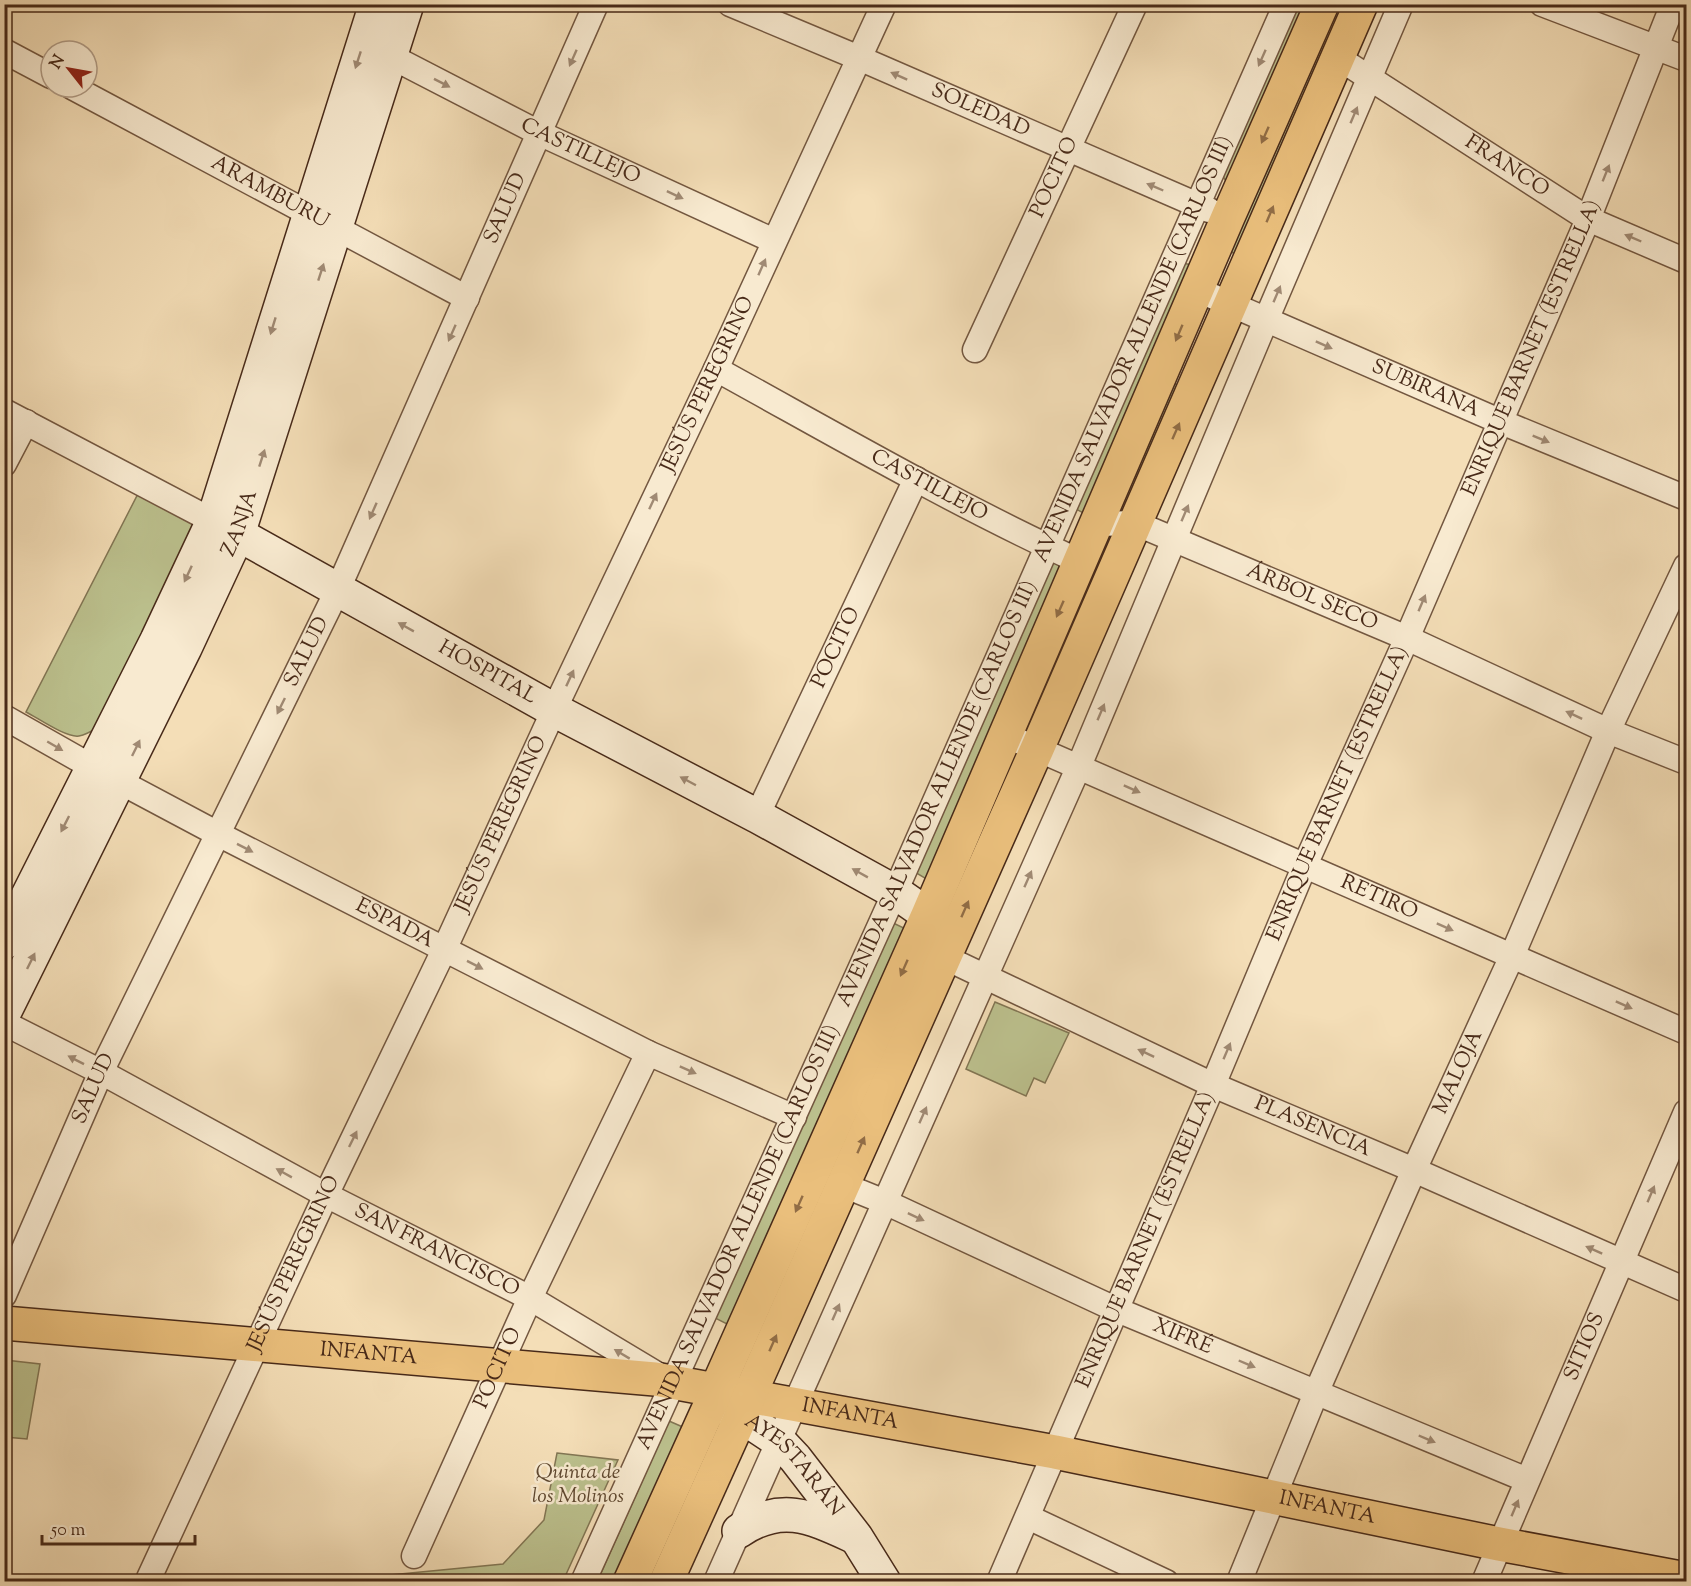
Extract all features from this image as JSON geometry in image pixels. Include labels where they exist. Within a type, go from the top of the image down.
[{"type":"main road","name":"ZANJA","points":[[4,1013],[107,775],[225,527],[322,219],[376,4]]},
{"type":"main road","name":"ZANJA","points":[[322,219],[390,56],[407,4]]},
{"type":"main road","name":"AVENIDA SALVADOR ALLENDE (CARLOS III)","points":[[630,1581],[928,915],[1322,4]]},
{"type":"main road","points":[[666,1581],[1232,305],[1361,4]]},
{"type":"main road","name":"HOSPITAL","points":[[225,527],[554,710],[896,892],[928,915]]},
{"type":"main road","name":"ZANJA","points":[[4,943],[107,775]]},
{"type":"main road","points":[[928,915],[944,957]]},
{"type":"main road","name":"INFANTA","points":[[4,1323],[719,1385],[745,1406],[795,1404],[1055,1452],[1499,1544],[1686,1579]]},
{"type":"main road","name":"AYESTARÁN","points":[[745,1406],[806,1471],[884,1581]]},
{"type":"main road","points":[[739,1531],[764,1517],[801,1515],[855,1537]]},
{"type":"street","name":"SALUD","points":[[4,1295],[101,1072],[338,589],[596,4]]},
{"type":"street","name":"SOLEDAD","points":[[730,4],[1228,218]]},
{"type":"street","name":"JESÚS PEREGRINO","points":[[149,1578],[326,1196],[444,950],[554,710],[716,369],[884,4]]},
{"type":"street","name":"POCITO","points":[[975,350],[1135,4]]},
{"type":"street","name":"AVENIDA SALVADOR ALLENDE (CARLOS III)","points":[[583,1581],[896,892],[1286,4]]},
{"type":"street","points":[[716,1581],[1079,766],[1401,4]]},
{"type":"street","points":[[1542,4],[1686,59]]},
{"type":"street","name":"ENRIQUE BARNET (ESTRELLA)","points":[[999,1581],[1305,866],[1407,638],[1588,219],[1673,4]]},
{"type":"street","points":[[4,51],[39,70]]},
{"type":"street","name":"CASTILLEJO","points":[[390,56],[539,133],[774,241]]},
{"type":"street","name":"FRANCO","points":[[1337,57],[1588,219],[1686,261]]},
{"type":"street","name":"ARAMBURU","points":[[95,99],[467,298]]},
{"type":"street","name":"SUBIRANA","points":[[1197,290],[1499,421],[1686,498]]},
{"type":"street","name":"CASTILLEJO","points":[[716,369],[916,479],[1046,547],[1081,562]]},
{"type":"street","name":"HOSPITAL","points":[[4,411],[225,527]]},
{"type":"street","points":[[4,464],[26,422]]},
{"type":"street","name":"POCITO","points":[[757,816],[916,479]]},
{"type":"street","name":"ÁRBOL SECO","points":[[1097,524],[1135,523],[1407,638],[1608,731],[1686,762]]},
{"type":"street","name":"MALOJA","points":[[1239,1581],[1316,1393],[1414,1170],[1512,956],[1608,731],[1686,566]]},
{"type":"street","name":"ESPADA","points":[[4,717],[218,834],[444,950],[648,1053],[794,1117]]},
{"type":"street","name":"RETIRO","points":[[1005,735],[1686,1032]]},
{"type":"street","name":"PLASENCIA","points":[[944,957],[1213,1085],[1414,1170],[1686,1290]]},
{"type":"street","name":"SAN FRANCISCO","points":[[4,1023],[101,1072],[326,1196],[530,1298],[648,1370],[673,1382]]},
{"type":"street","name":"POCITO","points":[[414,1556],[530,1298],[648,1053]]},
{"type":"street","name":"SITIOS","points":[[1484,1581],[1686,1112]]},
{"type":"street","name":"XIFRÉ","points":[[843,1185],[885,1202],[1115,1309],[1527,1480]]},
{"type":"street","points":[[1028,1517],[1166,1581]]},
{"type":"green space","points":[[1298,5],[1316,5],[1233,192],[1222,175]]},
{"type":"green space","points":[[1337,5],[1350,5],[1238,256],[1228,250]]},
{"type":"green space","points":[[1183,263],[1200,267],[1089,516],[1074,508]]},
{"type":"green space","points":[[1169,383],[1181,385],[1124,514],[1111,515]]},
{"type":"green space","points":[[143,484],[213,521],[101,725],[91,732],[73,736],[26,712]]},
{"type":"green space","points":[[1117,530],[1026,735],[1016,731],[1104,531]]},
{"type":"green space","points":[[1052,556],[1067,566],[928,880],[913,871]]},
{"type":"green space","points":[[891,922],[906,929],[731,1326],[715,1318]]},
{"type":"green space","points":[[995,1002],[1069,1033],[1045,1083],[1034,1078],[1026,1096],[966,1069]]},
{"type":"green space","points":[[5,1360],[40,1364],[27,1439],[5,1437]]},
{"type":"green space","points":[[669,1421],[685,1428],[617,1581],[597,1582]]},
{"type":"green space","name":"Quinta de los Molinos","points":[[557,1453],[618,1460],[563,1581],[328,1581],[503,1564],[544,1520]]}]
